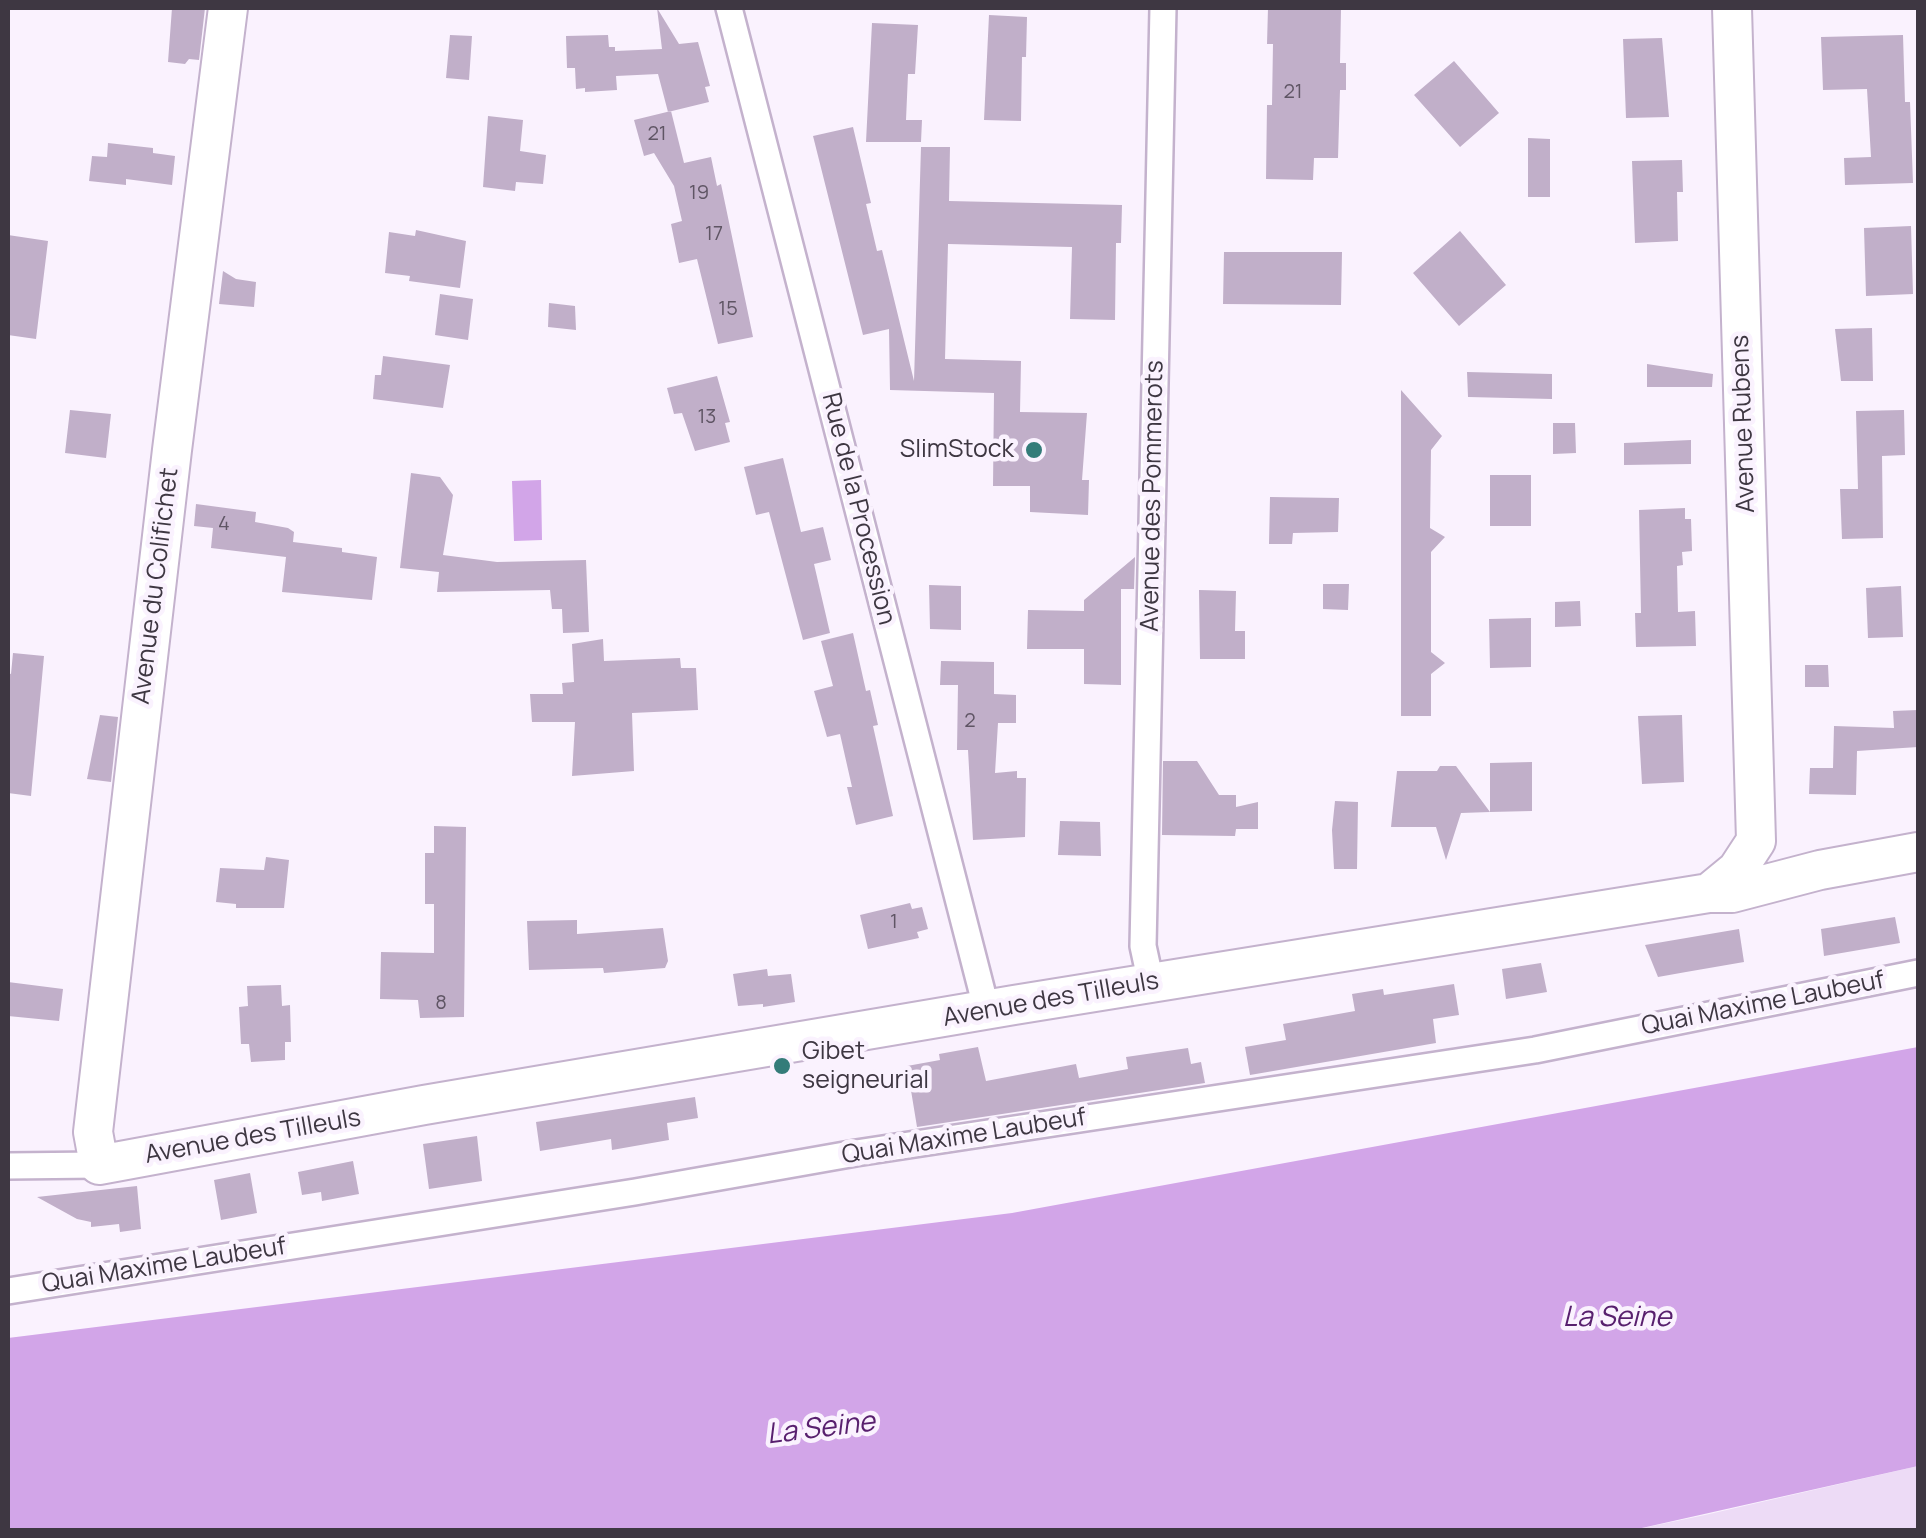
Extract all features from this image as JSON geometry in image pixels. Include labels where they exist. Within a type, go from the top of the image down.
[{"type":"main road","name":"Avenue du Colifichet","points":[[99,1165],[94,1132],[170,468],[228,8]]},
{"type":"main road","name":"Avenue Rubens","points":[[1732,8],[1756,841]]},
{"type":"main road","points":[[1709,893],[1737,870],[1756,841],[1784,857],[1820,870]]},
{"type":"main road","name":"Avenue des Tilleuls","points":[[99,1165],[424,1105],[1151,983],[1709,893],[1732,893],[1820,870],[1918,852]]},
{"type":"street","name":"Rue de la Procession","points":[[729,8],[987,1011]]},
{"type":"street","name":"Avenue des Pommerots","points":[[1151,983],[1143,946],[1163,8]]},
{"type":"street","name":"Quai Maxime Laubeuf","points":[[8,1291],[856,1153],[1535,1050],[1918,973]]},
{"type":"street","points":[[8,1166],[99,1165]]},
{"type":"shaded area","points":[[1918,1466],[1918,1530],[1633,1530],[1705,1515]]},
{"type":"water","points":[[541,480],[542,540],[514,541],[512,481]]},
{"type":"water","name":"La Seine","points":[[1918,1047],[1918,1466],[1633,1530],[8,1530],[8,1338],[1012,1213]]},
{"type":"building","points":[[172,8],[205,8],[199,60],[189,59],[185,64],[168,62]]},
{"type":"building","points":[[657,8],[679,44],[698,42],[710,86],[705,87],[709,102],[668,112],[658,74],[616,76],[617,90],[576,89],[575,68],[567,68],[566,36],[608,35],[609,47],[615,47],[615,51],[662,49]]},
{"type":"building","points":[[1268,8],[1341,8],[1340,63],[1346,63],[1346,90],[1340,90],[1338,158],[1314,158],[1313,180],[1266,179],[1273,44],[1267,44]]},
{"type":"building","points":[[989,15],[1027,17],[1021,121],[984,120]]},
{"type":"building","points":[[872,23],[918,25],[915,74],[908,74],[906,120],[922,120],[921,142],[866,142]]},
{"type":"building","points":[[450,35],[472,36],[469,80],[446,78]]},
{"type":"building","points":[[1903,35],[1913,183],[1845,185],[1844,158],[1871,157],[1867,89],[1823,90],[1821,37]]},
{"type":"building","points":[[1662,38],[1669,117],[1626,118],[1623,39]]},
{"type":"building","points":[[1454,61],[1499,113],[1460,147],[1414,95]]},
{"type":"building","points":[[671,111],[684,163],[711,157],[717,186],[721,184],[753,337],[718,344],[697,259],[679,263],[671,224],[682,221],[674,186],[654,153],[644,156],[634,120]]},
{"type":"building","points":[[488,116],[523,120],[520,151],[546,155],[543,184],[516,182],[515,191],[483,187]]},
{"type":"building","points":[[853,127],[871,203],[866,204],[877,251],[882,250],[914,381],[921,147],[950,147],[949,201],[1122,205],[1121,243],[1116,243],[1115,320],[1070,319],[1072,247],[948,244],[945,359],[1021,361],[1020,412],[1087,413],[1082,480],[1089,480],[1088,515],[1030,512],[1030,486],[993,486],[994,393],[890,390],[889,329],[863,335],[813,136]]},
{"type":"building","points":[[1528,138],[1550,139],[1550,197],[1528,197]]},
{"type":"building","points":[[108,143],[153,148],[153,153],[175,156],[172,185],[126,179],[126,185],[89,181],[92,156],[107,157]]},
{"type":"building","points":[[1682,160],[1683,192],[1677,192],[1678,241],[1635,243],[1632,161]]},
{"type":"building","points":[[1911,226],[1913,294],[1866,296],[1864,228]]},
{"type":"building","points":[[416,230],[466,241],[460,288],[409,281],[410,276],[385,273],[389,232],[415,236]]},
{"type":"building","points":[[1460,231],[1506,285],[1459,326],[1413,273]]},
{"type":"building","points":[[8,235],[48,241],[36,339],[8,335]]},
{"type":"building","points":[[1224,252],[1342,252],[1341,305],[1223,304]]},
{"type":"building","points":[[223,271],[236,279],[256,282],[254,307],[219,304]]},
{"type":"building","points":[[440,294],[473,299],[468,340],[435,335]]},
{"type":"building","points":[[549,303],[575,306],[576,330],[548,327]]},
{"type":"building","points":[[1872,328],[1873,381],[1841,381],[1835,329]]},
{"type":"building","points":[[383,356],[450,365],[443,408],[373,399],[375,375],[381,375]]},
{"type":"building","points":[[1647,364],[1713,374],[1712,387],[1647,387]]},
{"type":"building","points":[[1467,372],[1552,374],[1552,399],[1468,397]]},
{"type":"building","points":[[717,376],[730,422],[725,423],[730,442],[695,451],[682,413],[674,414],[667,388]]},
{"type":"building","points":[[1401,390],[1442,436],[1431,450],[1430,528],[1445,537],[1431,552],[1431,652],[1445,663],[1431,674],[1431,716],[1401,716]]},
{"type":"building","points":[[70,410],[111,414],[106,458],[65,453]]},
{"type":"building","points":[[1904,410],[1905,455],[1882,456],[1883,538],[1842,539],[1840,489],[1858,489],[1856,411]]},
{"type":"building","points":[[1553,423],[1575,423],[1576,453],[1553,454]]},
{"type":"building","points":[[1691,440],[1691,464],[1624,465],[1624,443]]},
{"type":"building","points":[[783,458],[801,532],[823,527],[831,560],[814,564],[830,633],[803,640],[769,512],[756,515],[744,467]]},
{"type":"building","points":[[411,473],[440,477],[453,495],[443,555],[497,562],[586,560],[589,632],[563,633],[562,609],[552,609],[550,590],[437,592],[439,572],[400,568]]},
{"type":"building","points":[[1490,475],[1531,475],[1531,526],[1490,526]]},
{"type":"building","points":[[1270,497],[1339,498],[1338,532],[1293,533],[1292,544],[1269,544]]},
{"type":"building","points":[[196,504],[256,512],[255,522],[294,532],[293,542],[377,557],[372,600],[282,592],[286,557],[211,548],[213,528],[194,526]]},
{"type":"building","points":[[1685,508],[1685,519],[1691,519],[1692,551],[1682,552],[1683,565],[1677,566],[1678,612],[1695,611],[1696,646],[1636,647],[1635,613],[1641,613],[1639,510]]},
{"type":"building","points":[[1135,557],[1134,589],[1121,589],[1121,685],[1084,684],[1084,649],[1027,649],[1028,610],[1084,611],[1084,600]]},
{"type":"building","points":[[1323,584],[1349,584],[1348,610],[1323,609]]},
{"type":"building","points":[[929,585],[961,586],[961,630],[930,629]]},
{"type":"building","points":[[1901,586],[1903,637],[1868,638],[1866,588]]},
{"type":"building","points":[[1199,590],[1236,591],[1235,631],[1245,631],[1245,659],[1200,659]]},
{"type":"building","points":[[1580,601],[1581,626],[1555,627],[1555,602]]},
{"type":"building","points":[[1531,618],[1531,667],[1490,668],[1489,619]]},
{"type":"building","points":[[853,633],[878,725],[873,726],[893,816],[856,825],[840,734],[827,737],[814,691],[833,686],[821,641]]},
{"type":"building","points":[[603,639],[604,661],[680,658],[681,668],[696,668],[698,710],[632,713],[634,771],[572,776],[575,722],[532,722],[530,694],[563,694],[562,683],[574,682],[572,644]]},
{"type":"building","points":[[13,653],[44,656],[31,796],[8,793],[8,673],[11,674]]},
{"type":"building","points":[[941,661],[994,662],[994,694],[1016,695],[1016,723],[998,723],[995,773],[1017,771],[1017,778],[1026,778],[1025,837],[973,840],[968,750],[957,750],[958,685],[940,685]]},
{"type":"building","points":[[1805,665],[1828,665],[1829,687],[1805,687]]},
{"type":"building","points":[[1918,710],[1918,747],[1857,751],[1856,795],[1809,794],[1810,768],[1833,768],[1834,726],[1894,728],[1893,711]]},
{"type":"building","points":[[100,715],[118,717],[111,782],[87,779]]},
{"type":"building","points":[[1682,715],[1684,782],[1642,784],[1638,716]]},
{"type":"building","points":[[1163,761],[1197,761],[1219,795],[1236,795],[1236,807],[1258,802],[1258,829],[1236,829],[1235,836],[1162,835]]},
{"type":"building","points":[[1532,762],[1532,811],[1490,812],[1490,763]]},
{"type":"building","points":[[1440,766],[1456,766],[1490,812],[1461,813],[1446,860],[1436,827],[1391,827],[1397,771],[1437,771]]},
{"type":"building","points":[[1335,801],[1358,802],[1357,869],[1334,869]]},
{"type":"building","points":[[1060,821],[1100,822],[1101,856],[1058,855]]},
{"type":"building","points":[[434,826],[466,827],[464,1017],[420,1018],[418,1000],[380,999],[381,952],[434,953],[434,904],[425,904],[425,853],[434,853]]},
{"type":"building","points":[[266,857],[289,860],[284,908],[236,908],[236,904],[216,902],[220,868],[264,870]]},
{"type":"building","points":[[910,903],[912,909],[922,907],[928,929],[917,932],[919,938],[868,949],[860,915]]},
{"type":"building","points":[[1895,917],[1900,943],[1824,956],[1821,929]]},
{"type":"building","points":[[577,920],[577,934],[663,928],[668,961],[665,968],[604,973],[603,968],[529,970],[527,921]]},
{"type":"building","points":[[1739,929],[1744,962],[1658,977],[1645,945]]},
{"type":"building","points":[[1541,963],[1547,992],[1506,999],[1502,969]]},
{"type":"building","points":[[767,969],[768,976],[791,974],[795,1002],[738,1006],[733,974]]},
{"type":"building","points":[[8,982],[63,989],[59,1021],[8,1016]]},
{"type":"building","points":[[1454,984],[1459,1015],[1433,1019],[1436,1043],[1250,1075],[1245,1047],[1286,1040],[1283,1024],[1355,1011],[1352,994],[1383,989],[1384,995]]},
{"type":"building","points":[[281,985],[282,1006],[290,1005],[291,1042],[285,1042],[285,1060],[251,1062],[249,1044],[241,1044],[239,1007],[248,1006],[247,986]]},
{"type":"building","points":[[978,1047],[986,1081],[1076,1064],[1079,1078],[1128,1069],[1126,1057],[1188,1048],[1191,1064],[1201,1062],[1205,1083],[917,1127],[907,1066],[940,1060],[939,1054]]},
{"type":"building","points":[[695,1097],[698,1118],[667,1123],[669,1140],[612,1150],[611,1139],[540,1151],[536,1122]]},
{"type":"building","points":[[477,1136],[482,1181],[429,1189],[423,1144]]},
{"type":"building","points":[[353,1161],[359,1194],[322,1201],[321,1192],[302,1195],[298,1172]]},
{"type":"building","points":[[250,1173],[257,1213],[221,1220],[214,1180]]},
{"type":"building","points":[[137,1186],[141,1229],[120,1232],[119,1224],[91,1227],[91,1222],[77,1219],[37,1197]]},
{"type":"place","name":"SlimStock","points":[[1034,450]]},
{"type":"place","name":"Gibet seigneurial","points":[[782,1066]]}]
